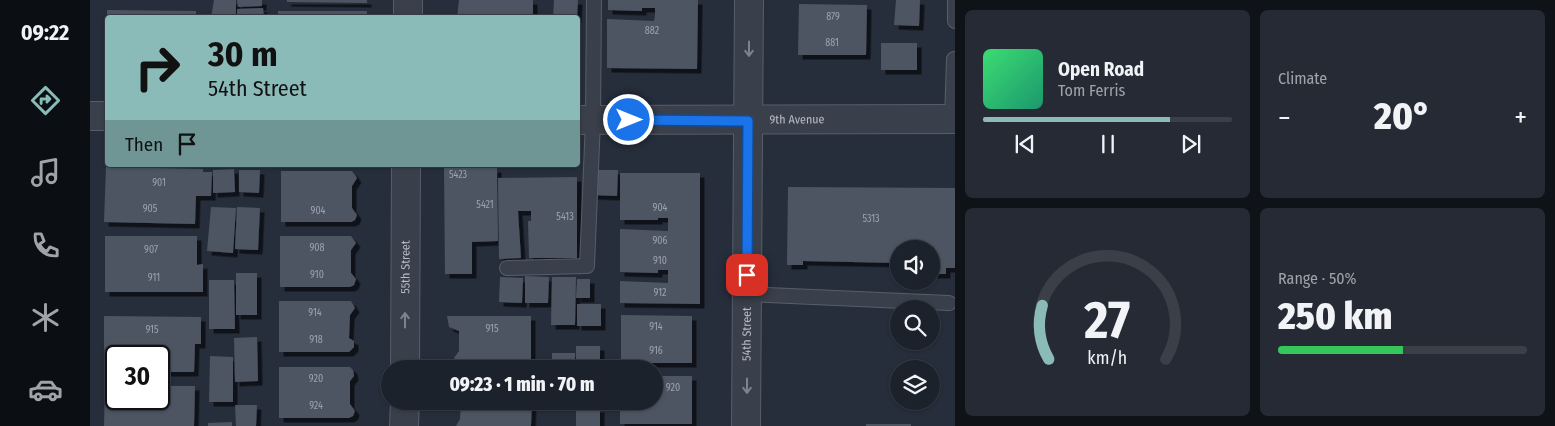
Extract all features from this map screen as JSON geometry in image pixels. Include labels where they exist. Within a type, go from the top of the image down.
[{"type":"street","points":[[408,0],[408,15]]},
{"type":"street","name":"54th Street","points":[[746,426],[749,0]]},
{"type":"street","points":[[90,116],[105,116]]},
{"type":"street","name":"9th Avenue","points":[[585,120],[953,119]]},
{"type":"street","name":"55th Street","points":[[405,360],[406,167]]},
{"type":"street","points":[[404,426],[405,410]]},
{"type":"lane","points":[[507,268],[586,266],[585,120],[594,0]]},
{"type":"lane","points":[[954,21],[955,0]]},
{"type":"lane","points":[[953,119],[954,59]]},
{"type":"lane","points":[[747,294],[949,303]]},
{"type":"building","points":[[214,0],[236,0],[236,15],[212,15]]},
{"type":"building","points":[[237,0],[262,0],[262,6],[238,7]]},
{"type":"building","points":[[287,0],[367,0],[367,3],[287,2]]},
{"type":"building","points":[[459,0],[533,0],[533,15],[457,15]]},
{"type":"building","points":[[554,0],[578,0],[577,15],[553,15]]},
{"type":"building","points":[[608,0],[698,0],[697,69],[607,68],[607,19],[654,21],[655,15],[655,8],[642,8],[642,11],[608,10]]},
{"type":"building","points":[[896,0],[920,0],[919,26],[894,25]]},
{"type":"building","points":[[799,4],[867,5],[866,55],[798,55]]},
{"type":"building","points":[[263,8],[264,15],[237,15],[237,9]]},
{"type":"building","points":[[107,10],[196,11],[196,15],[107,15]]},
{"type":"building","points":[[278,11],[367,11],[367,15],[278,15]]},
{"type":"building","points":[[881,43],[917,43],[917,70],[881,70]]},
{"type":"building","points":[[106,167],[203,169],[203,172],[212,172],[211,196],[196,196],[195,224],[104,222]]},
{"type":"building","points":[[444,168],[497,168],[498,241],[472,242],[472,274],[445,274]]},
{"type":"building","points":[[234,169],[235,192],[213,193],[213,170]]},
{"type":"building","points":[[239,170],[260,170],[259,193],[239,192]]},
{"type":"building","points":[[594,170],[618,170],[617,196],[593,195]]},
{"type":"building","points":[[281,171],[352,171],[357,178],[352,186],[352,208],[357,215],[355,220],[351,222],[281,222]]},
{"type":"building","points":[[620,173],[700,173],[700,304],[620,303],[620,281],[668,283],[668,270],[658,270],[658,273],[620,272],[620,229],[668,231],[668,218],[658,218],[658,220],[620,220]]},
{"type":"building","points":[[577,177],[577,258],[529,258],[528,221],[531,221],[531,211],[518,211],[521,258],[499,259],[498,178]]},
{"type":"building","points":[[788,187],[955,188],[955,268],[946,268],[946,274],[940,274],[940,240],[890,240],[890,263],[803,261],[803,265],[787,265]]},
{"type":"building","points":[[211,207],[236,208],[233,253],[207,251]]},
{"type":"building","points":[[237,207],[260,208],[258,250],[235,249]]},
{"type":"building","points":[[105,236],[197,236],[197,265],[203,264],[203,292],[105,292]]},
{"type":"building","points":[[280,236],[351,236],[356,243],[351,250],[351,273],[356,279],[354,285],[350,287],[280,287]]},
{"type":"building","points":[[236,273],[257,273],[257,315],[236,315]]},
{"type":"building","points":[[525,276],[549,277],[548,303],[525,303]]},
{"type":"building","points":[[500,277],[523,278],[522,303],[499,302]]},
{"type":"building","points":[[552,277],[576,277],[575,325],[551,325]]},
{"type":"building","points":[[577,279],[590,279],[590,298],[576,298]]},
{"type":"building","points":[[209,280],[234,280],[235,329],[209,329]]},
{"type":"building","points":[[279,301],[351,301],[355,308],[350,315],[349,338],[354,341],[354,347],[349,352],[279,352]]},
{"type":"building","points":[[577,304],[601,304],[601,326],[577,326]]},
{"type":"building","points":[[621,315],[692,316],[692,363],[663,363],[663,360],[621,360]]},
{"type":"building","points":[[104,316],[201,317],[201,344],[195,344],[194,372],[170,372],[170,345],[105,345],[104,371]]},
{"type":"building","points":[[447,316],[531,316],[531,360],[455,360],[454,358],[459,351],[459,331],[449,327]]},
{"type":"building","points":[[257,337],[258,381],[235,382],[234,338]]},
{"type":"building","points":[[576,346],[600,346],[600,360],[576,360]]},
{"type":"building","points":[[552,353],[575,353],[575,360],[552,360]]},
{"type":"building","points":[[210,356],[233,357],[233,402],[209,402]]},
{"type":"building","points":[[279,367],[350,367],[353,370],[354,376],[350,381],[350,404],[355,411],[353,416],[349,418],[279,418]]},
{"type":"building","points":[[663,376],[692,376],[692,424],[620,424],[620,410],[663,410]]},
{"type":"building","points":[[105,384],[105,410],[170,410],[170,386],[195,386],[194,426],[104,426]]},
{"type":"building","points":[[235,405],[257,405],[256,426],[236,426]]},
{"type":"building","points":[[460,410],[532,410],[531,426],[456,426],[460,419]]},
{"type":"building","points":[[576,410],[600,410],[600,426],[576,426]]},
{"type":"building","points":[[232,422],[232,426],[208,426],[208,423]]},
{"type":"building","points":[[866,424],[911,424],[911,426],[866,426]]},
{"type":"route","points":[[629,120],[748,121],[747,275]]}]
